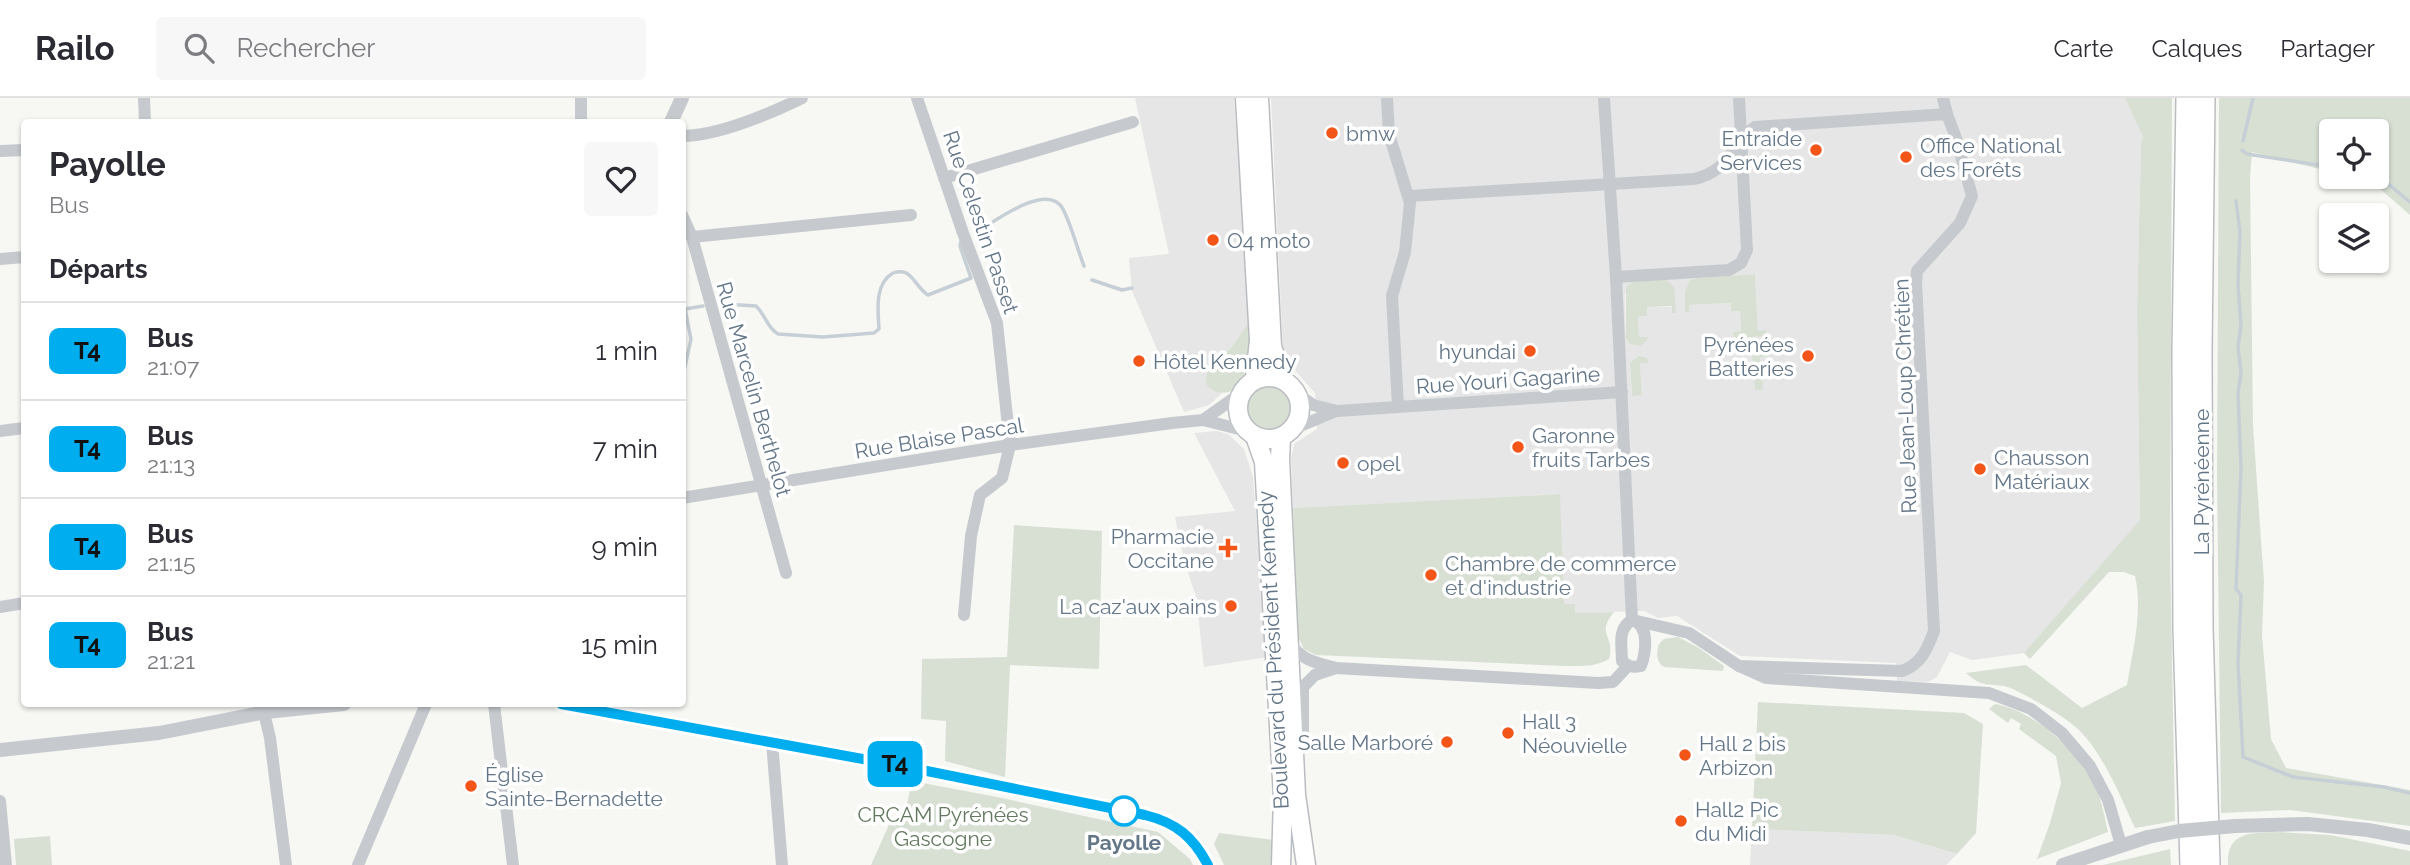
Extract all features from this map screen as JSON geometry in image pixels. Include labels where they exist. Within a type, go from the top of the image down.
[{"type":"highway","name":"La Pyrénéenne","points":[[2187,98],[2183,352],[2184,629],[2191,865]]},
{"type":"highway","name":"La Pyrénéenne","points":[[2204,98],[2202,628],[2209,865]]},
{"type":"main road","points":[[1245,98],[1259,340],[1255,379]]},
{"type":"main road","points":[[1259,98],[1272,346],[1282,379]]},
{"type":"main road","points":[[1273,376],[1282,379],[1290,384],[1296,393],[1300,402],[1299,417],[1287,433],[1263,439],[1251,433],[1238,414],[1240,394],[1255,379],[1273,376]]},
{"type":"main road","name":"Boulevard du Président Kennedy","points":[[1251,433],[1264,462],[1283,797],[1281,865]]},
{"type":"main road","name":"Boulevard du Président Kennedy","points":[[1287,433],[1280,460],[1296,795],[1306,865]]},
{"type":"street","points":[[144,98],[145,119]]},
{"type":"street","points":[[581,98],[581,119]]},
{"type":"street","points":[[672,119],[681,98]]},
{"type":"street","points":[[686,136],[732,126],[802,98]]},
{"type":"street","name":"Rue Celestin Passet","points":[[917,98],[997,323],[1010,445]]},
{"type":"street","points":[[1387,98],[1389,134],[1399,174],[1409,196],[1405,252],[1392,296],[1398,407]]},
{"type":"street","points":[[1604,98],[1622,392]]},
{"type":"street","points":[[1616,277],[1729,270],[1741,263],[1747,250],[1739,98]]},
{"type":"street","points":[[1409,196],[1706,176],[1717,171],[1755,127],[1947,114],[1943,98]]},
{"type":"street","name":"Rue Jean-Loup Chrétien","points":[[1739,666],[1902,671],[1917,663],[1927,649],[1934,631],[1916,282],[1917,271],[1960,223],[1972,196],[1947,114]]},
{"type":"street","points":[[944,178],[1133,122]]},
{"type":"street","points":[[0,151],[21,150]]},
{"type":"street","points":[[692,237],[911,215]]},
{"type":"street","name":"Rue Marcelin Berthelot","points":[[686,224],[692,237],[786,573]]},
{"type":"street","points":[[0,259],[21,257]]},
{"type":"street","name":"Rue Youri Gagarine","points":[[1296,393],[1313,405],[1337,411],[1622,392],[1634,620]]},
{"type":"street","name":"Rue Blaise Pascal","points":[[1203,420],[1240,394]]},
{"type":"street","name":"Rue Youri Gagarine","points":[[1287,433],[1337,411]]},
{"type":"street","name":"Rue Blaise Pascal","points":[[686,497],[1010,445],[1203,420],[1251,433]]},
{"type":"street","points":[[0,431],[21,428]]},
{"type":"street","points":[[964,615],[971,536],[980,495],[1002,478],[1010,445]]},
{"type":"street","points":[[0,607],[21,604]]},
{"type":"street","points":[[1634,620],[1642,626],[1646,649],[1641,666],[1628,666],[1622,660],[1621,630],[1624,625],[1634,620],[1689,633],[1739,666],[1766,678],[1989,693],[2031,709],[2062,733],[2090,766],[2108,800],[2121,845]]},
{"type":"street","points":[[1646,649],[1668,629]]},
{"type":"street","points":[[1289,641],[1294,651],[1304,659],[1336,668],[1598,683],[1613,682],[1628,666]]},
{"type":"street","points":[[1294,760],[1303,744],[1303,687],[1315,675],[1336,668]]},
{"type":"street","points":[[0,750],[159,733],[264,708],[284,707]]},
{"type":"street","points":[[358,865],[425,707]]},
{"type":"street","points":[[494,707],[513,865]]},
{"type":"street","points":[[598,707],[623,709],[772,742],[1161,819],[1187,834],[1208,865]]},
{"type":"street","points":[[264,708],[286,865]]},
{"type":"street","points":[[772,742],[782,865]]},
{"type":"street","points":[[0,801],[6,865]]},
{"type":"street","points":[[2063,865],[2148,837],[2235,826],[2308,824],[2368,830],[2410,838]]},
{"type":"shaded area","points":[[1135,98],[1234,98],[1250,323],[1237,341],[1217,360],[1211,390],[1222,393],[1209,405],[1184,412],[1132,291],[1129,258],[1169,254]]},
{"type":"shaded area","points":[[1271,98],[2125,98],[2143,136],[2137,311],[2140,521],[2024,653],[1972,660],[1950,652],[1937,677],[1928,682],[1897,681],[1896,663],[1740,656],[1677,616],[1658,618],[1644,611],[1575,613],[1564,604],[1559,494],[1293,508],[1291,459],[1294,444],[1317,429],[1315,393],[1291,366],[1283,349]],"holes":[[[1755,274],[1758,331],[1741,332],[1740,310],[1731,303],[1689,305],[1685,311],[1685,291],[1690,280]],[[1625,294],[1676,307],[1647,307],[1647,316],[1638,317],[1639,337],[1647,337],[1646,342],[1640,346],[1630,344],[1626,338]],[[1648,362],[1640,363],[1642,394],[1632,395],[1630,363]]]},
{"type":"shaded area","points":[[1217,431],[1228,434],[1244,449],[1253,477],[1267,657],[1204,667],[1196,596],[1185,564],[1175,517],[1235,511],[1194,433]]},
{"type":"shaded area","points":[[1752,829],[1894,835],[1957,854],[1946,865],[1750,865]]},
{"type":"green space","points":[[2125,98],[2172,98],[2170,551],[2175,821],[2135,828],[2104,764],[2079,730],[2057,713],[2015,690],[1979,682],[1966,673],[2026,665],[2082,708],[2127,685],[2138,603],[2135,576],[2124,572],[2109,572],[2030,659],[2024,653],[2140,520],[2137,311],[2143,137]]},
{"type":"green space","points":[[2219,98],[2410,98],[2410,215],[2380,189],[2389,189],[2389,119],[2319,119],[2319,169],[2252,152],[2250,177],[2253,426],[2264,582],[2262,636],[2271,739],[2286,768],[2410,790],[2410,826],[2290,810],[2221,813],[2217,475]]},
{"type":"green space","points":[[1755,274],[1758,331],[1767,330],[1764,336],[1735,338],[1733,332],[1741,331],[1740,311],[1731,311],[1731,303],[1689,305],[1689,313],[1685,311],[1685,291],[1690,280]]},
{"type":"green space","points":[[1662,279],[1674,287],[1676,313],[1672,313],[1672,306],[1647,307],[1647,316],[1638,317],[1639,337],[1648,337],[1646,342],[1640,346],[1630,344],[1626,338],[1626,287],[1634,281]]},
{"type":"green space","points":[[1250,323],[1251,350],[1245,375],[1234,389],[1226,393],[1212,390],[1206,383],[1210,368]]},
{"type":"green space","points":[[1752,349],[1763,349],[1769,356],[1760,357],[1763,390],[1755,390]]},
{"type":"green space","points":[[1639,356],[1647,358],[1648,363],[1640,363],[1642,395],[1632,396],[1630,363]]},
{"type":"green space","points":[[1269,383],[1286,390],[1293,407],[1286,424],[1269,431],[1252,424],[1245,407],[1252,390]]},
{"type":"green space","points":[[1560,494],[1564,604],[1575,604],[1575,613],[1614,612],[1606,626],[1610,645],[1609,659],[1593,665],[1566,666],[1316,655],[1304,649],[1298,637],[1293,508]]},
{"type":"green space","points":[[1014,525],[1102,531],[1099,669],[1010,665],[1005,777],[945,761],[946,721],[921,719],[922,659],[1007,657]]},
{"type":"green space","points":[[1678,637],[1724,666],[1723,671],[1664,667],[1657,657],[1659,644],[1664,639]]},
{"type":"green space","points":[[1758,702],[1964,713],[1983,724],[1976,833],[1957,854],[1894,835],[1752,829]]},
{"type":"green space","points":[[1995,704],[2027,716],[2043,726],[2070,751],[2092,780],[2099,795],[2108,832],[2037,859],[2061,783],[2056,756],[2019,729],[2021,724],[2011,718],[2008,723],[1989,709]]},
{"type":"green space","name":"CRCAM Pyrénées Gascogne","points":[[912,781],[1158,832],[1190,859],[1193,865],[871,865],[891,820],[903,822]]},
{"type":"green space","points":[[2277,832],[2330,835],[2410,851],[2410,865],[2228,865],[2231,846],[2236,840],[2250,834]]},
{"type":"green space","points":[[1219,833],[1275,840],[1277,865],[1224,865],[1214,844]]},
{"type":"green space","points":[[50,836],[52,865],[16,865],[14,839]]},
{"type":"green space","points":[[2170,849],[2171,865],[2103,865]]},
{"type":"waterway","points":[[2243,141],[2253,98]]},
{"type":"waterway","points":[[2242,150],[2247,154],[2319,165]]},
{"type":"waterway","points":[[2389,185],[2410,202]]},
{"type":"waterway","points":[[977,232],[1021,206],[1046,199],[1056,201],[1063,209],[1084,266]]},
{"type":"waterway","points":[[2236,201],[2240,232],[2238,285],[2241,326],[2238,346],[2241,374],[2238,393],[2241,468],[2236,589],[2241,595],[2238,663],[2243,757],[2293,777],[2384,787],[2410,793]]},
{"type":"waterway","points":[[724,304],[756,306],[778,334],[823,337],[874,333],[879,329],[880,291],[893,273],[907,274],[928,295],[971,278],[960,246],[961,241]]},
{"type":"waterway","points":[[1092,280],[1122,290],[1132,288]]},
{"type":"waterway","points":[[686,309],[703,306]]},
{"type":"waterway","points":[[686,314],[691,339],[686,362]]},
{"type":"bus line","name":"T4","points":[[577,707],[912,768],[1161,819],[1187,834],[1208,865]]},
{"type":"place","name":"bmw","points":[[1332,133]]},
{"type":"place","name":"Entraide Services","points":[[1816,150]]},
{"type":"place","name":"Office National des Forêts","points":[[1906,157]]},
{"type":"place","name":"O4 moto","points":[[1213,240]]},
{"type":"place","name":"hyundai","points":[[1530,351]]},
{"type":"place","name":"Pyrénées Batteries","points":[[1808,356]]},
{"type":"place","name":"Hôtel Kennedy","points":[[1139,361]]},
{"type":"place","name":"Garonne fruits Tarbes","points":[[1518,447]]},
{"type":"place","name":"opel","points":[[1343,463]]},
{"type":"place","name":"Chausson Matériaux","points":[[1980,469]]},
{"type":"place","name":"Pharmacie Occitane","points":[[1228,548]]},
{"type":"place","name":"Chambre de commerce et d'industrie","points":[[1431,575]]},
{"type":"place","name":"La caz'aux pains","points":[[1231,606]]},
{"type":"place","name":"Hall 3 Néouvielle","points":[[1508,733]]},
{"type":"place","name":"Salle Marboré","points":[[1447,742]]},
{"type":"place","name":"Hall 2 bis Arbizon","points":[[1685,755]]},
{"type":"place","name":"Église Sainte-Bernadette","points":[[471,786]]},
{"type":"place","name":"Payolle","points":[[1124,811]]},
{"type":"place","name":"Hall2 Pic du Midi","points":[[1681,821]]}]
